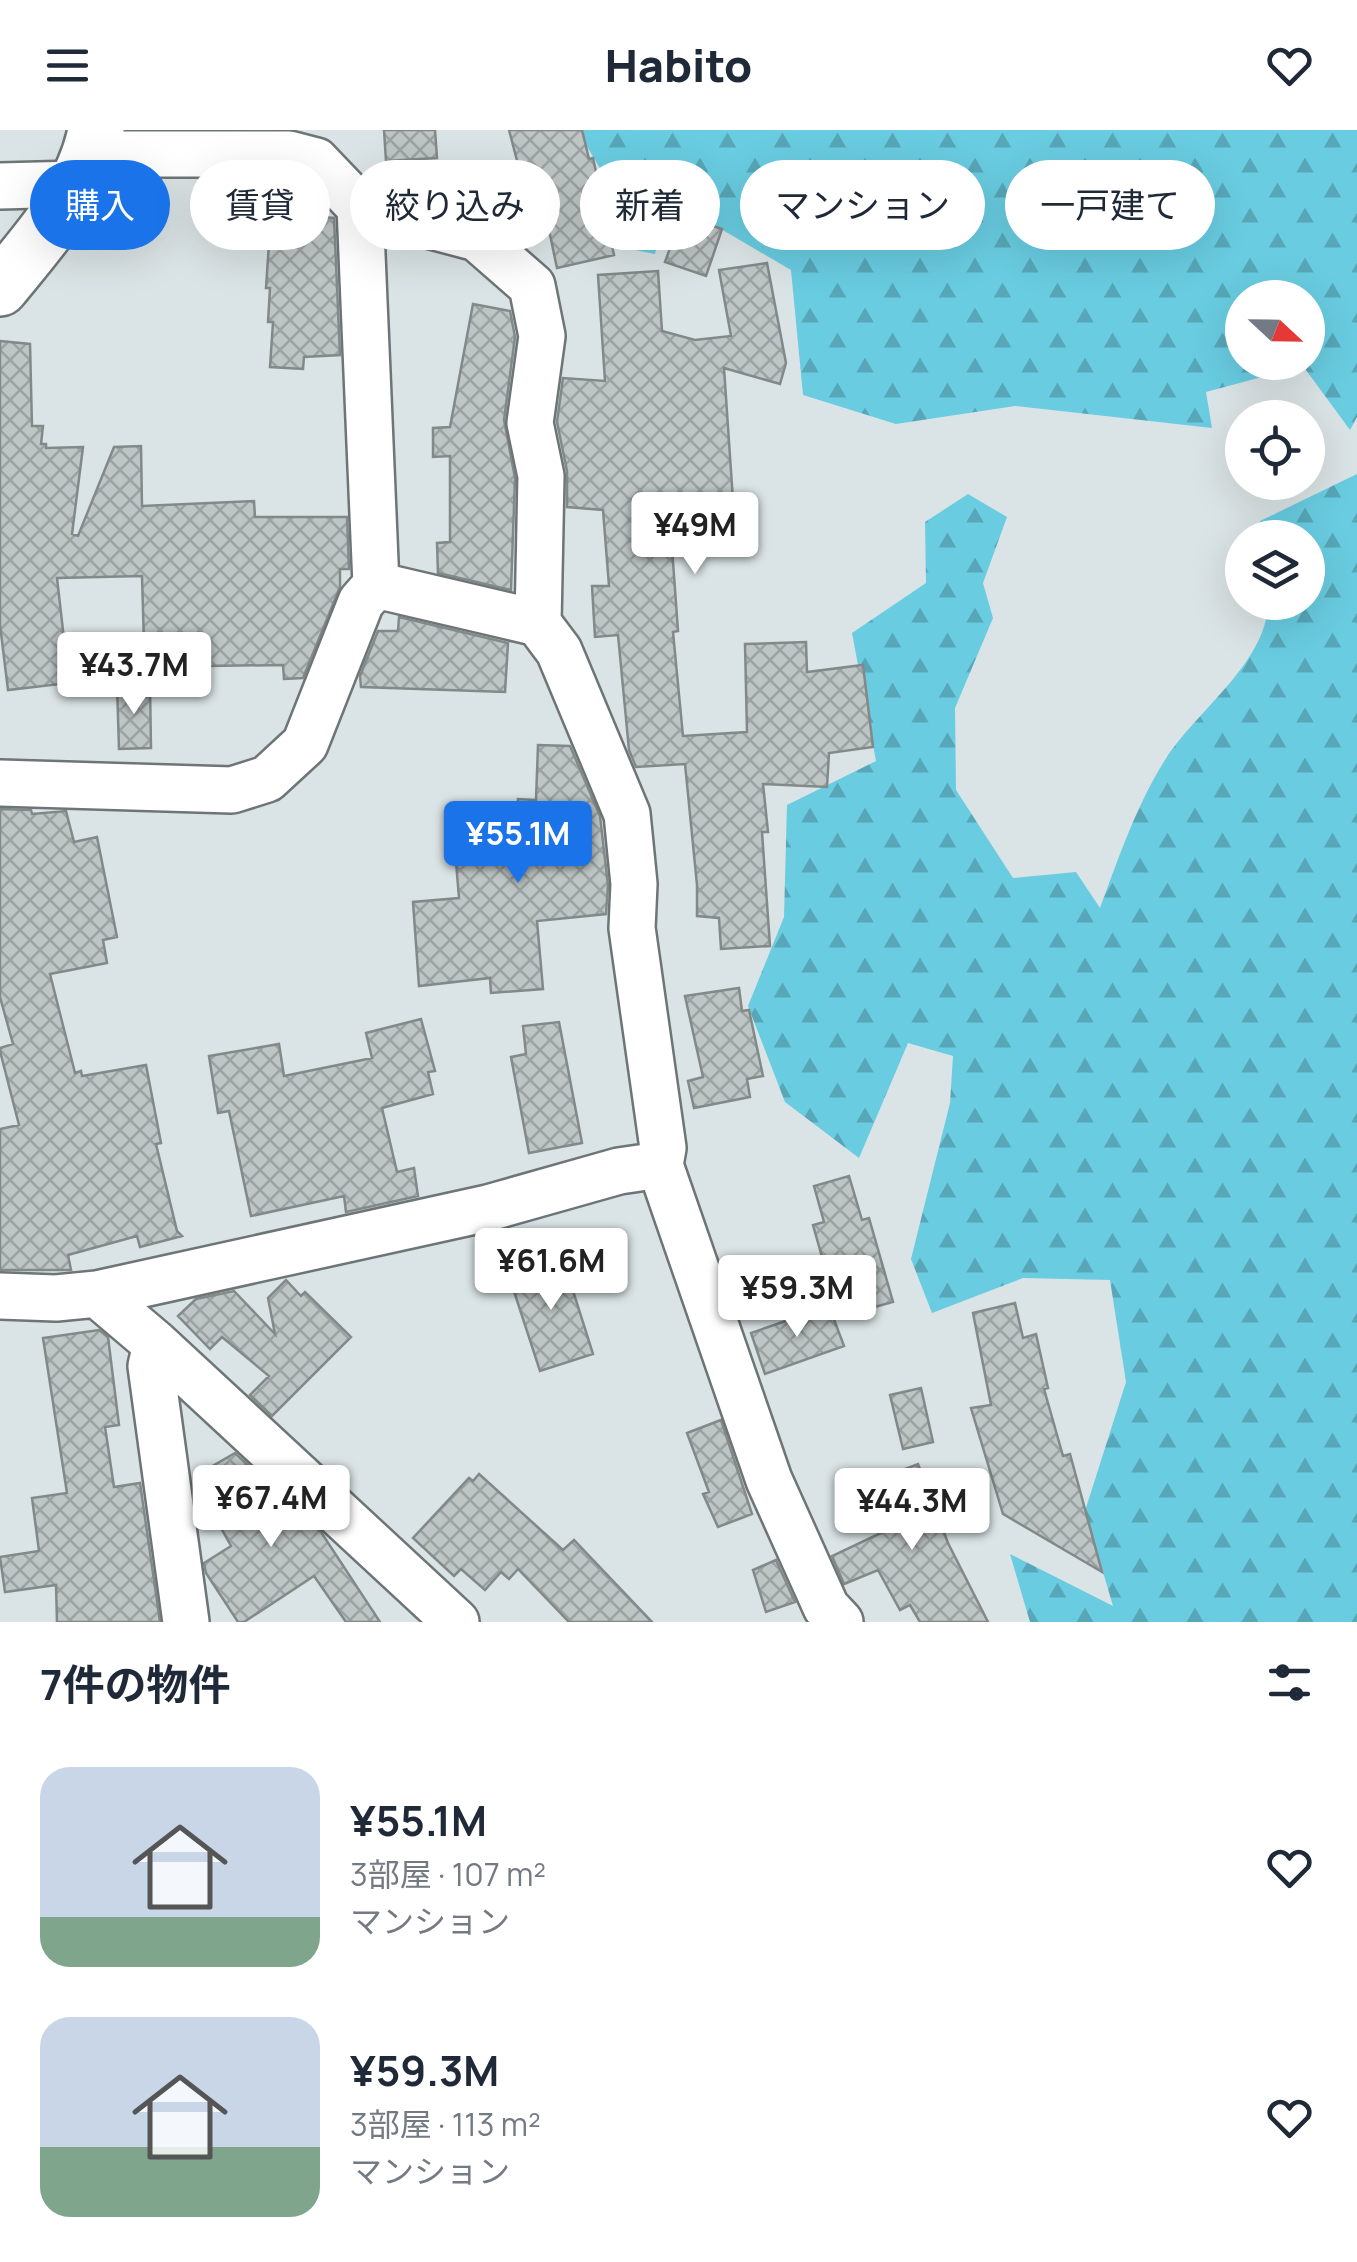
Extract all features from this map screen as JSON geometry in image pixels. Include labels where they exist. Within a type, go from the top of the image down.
[{"type":"street","points":[[0,186],[88,156],[289,154],[316,161],[350,197]]},
{"type":"street","points":[[0,288],[52,223],[88,156]]},
{"type":"street","points":[[0,783],[232,790],[268,779],[305,744],[361,602],[376,585],[362,250]]},
{"type":"street","points":[[491,250],[532,286],[542,336],[530,423],[541,476],[538,623],[559,651],[627,814],[634,884],[632,928],[663,1148],[660,1166],[769,1480],[826,1606],[840,1622]]},
{"type":"street","points":[[376,585],[538,623]]},
{"type":"street","points":[[0,1296],[56,1298],[96,1294],[488,1208],[619,1171],[660,1166]]},
{"type":"street","points":[[96,1294],[156,1344],[456,1622]]},
{"type":"street","points":[[156,1344],[151,1366],[186,1622]]},
{"type":"green space","points":[[577,130],[1357,130],[1357,417],[1350,430],[1313,380],[1325,380],[1325,280],[1225,280],[1225,380],[1251,380],[1206,392],[1212,428],[1015,406],[896,424],[803,395],[791,270],[757,250],[985,250],[985,160],[740,160],[740,240],[720,228],[720,160],[595,160]]},
{"type":"green space","points":[[1357,474],[1357,1622],[1030,1622],[1010,1554],[1113,1606],[1085,1511],[1126,1382],[1110,1280],[1023,1278],[932,1313],[911,1259],[950,1103],[953,1056],[908,1043],[859,1158],[785,1102],[748,1006],[784,917],[787,805],[876,761],[852,633],[926,583],[925,522],[968,494],[1007,517],[983,583],[993,618],[955,708],[956,790],[1013,878],[1076,872],[1100,908],[1155,777],[1178,742],[1243,666],[1266,620],[1325,620],[1325,520],[1262,520],[1303,500],[1325,500],[1325,490]]},
{"type":"building","points":[[384,130],[435,130],[437,158],[386,160]]},
{"type":"building","points":[[509,130],[582,130],[589,159],[593,160],[580,160],[580,250],[613,250],[614,255],[557,268],[553,250],[560,250],[560,160],[517,160]]},
{"type":"building","points":[[330,218],[334,218],[340,355],[304,357],[303,369],[270,367],[273,322],[268,322],[270,288],[266,288],[269,250],[330,250]]},
{"type":"building","points":[[669,250],[715,250],[706,276],[665,262]]},
{"type":"building","points":[[767,263],[786,363],[780,384],[724,368],[734,515],[670,520],[678,631],[673,632],[683,736],[747,732],[745,644],[806,642],[807,672],[863,665],[873,747],[829,753],[827,787],[763,784],[768,832],[762,832],[770,946],[721,949],[719,918],[697,916],[685,764],[636,767],[629,750],[618,635],[595,637],[592,586],[609,586],[603,510],[567,507],[567,471],[557,422],[563,378],[605,381],[598,275],[658,271],[662,331],[695,340],[731,336],[719,270]]},
{"type":"building","points":[[473,304],[510,311],[515,337],[504,420],[515,478],[511,590],[438,573],[437,543],[450,542],[450,456],[433,457],[433,428],[450,427]]},
{"type":"building","points":[[0,341],[30,344],[32,426],[43,426],[41,444],[46,444],[46,448],[83,447],[72,534],[78,536],[114,447],[141,446],[142,506],[254,501],[255,517],[347,517],[349,569],[340,569],[340,587],[303,678],[284,679],[283,665],[207,666],[207,675],[145,678],[142,576],[57,578],[69,683],[8,690],[0,625]]},
{"type":"building","points":[[399,617],[508,643],[505,692],[361,687],[360,676],[378,631],[398,631]]},
{"type":"building","points":[[117,685],[150,685],[151,748],[119,749]]},
{"type":"building","points":[[538,745],[570,746],[600,816],[608,885],[606,914],[537,921],[543,989],[491,993],[490,978],[419,986],[413,902],[459,898],[454,838],[516,833],[518,799],[536,800]]},
{"type":"building","points":[[0,809],[31,810],[32,814],[66,811],[74,842],[97,837],[117,937],[103,940],[107,963],[50,974],[75,1073],[81,1071],[82,1076],[146,1065],[161,1143],[156,1144],[177,1231],[182,1236],[140,1247],[137,1236],[68,1255],[71,1270],[0,1270],[0,1129],[19,1125],[0,1051],[13,1044],[0,997]]},
{"type":"building","points":[[739,988],[742,1011],[749,1010],[763,1076],[747,1079],[750,1097],[694,1108],[688,1081],[703,1077],[685,996]]},
{"type":"building","points":[[421,1019],[435,1071],[428,1072],[433,1094],[382,1108],[397,1172],[414,1168],[418,1196],[346,1212],[344,1196],[251,1216],[229,1111],[218,1113],[209,1056],[279,1044],[284,1076],[372,1058],[366,1033]]},
{"type":"building","points":[[559,1022],[582,1143],[529,1153],[511,1057],[526,1054],[523,1026]]},
{"type":"building","points":[[849,1176],[862,1220],[869,1218],[893,1302],[839,1317],[813,1225],[824,1222],[814,1186]]},
{"type":"building","points":[[562,1256],[593,1354],[540,1371],[508,1273]]},
{"type":"building","points":[[286,1280],[301,1296],[305,1292],[351,1337],[272,1416],[250,1395],[269,1376],[222,1337],[210,1349],[178,1316],[196,1299],[234,1291],[275,1334],[268,1298]]},
{"type":"building","points":[[1015,1303],[1023,1338],[1036,1334],[1048,1388],[1044,1389],[1063,1456],[1070,1454],[1102,1572],[1003,1514],[971,1408],[991,1405],[973,1313]]},
{"type":"building","points":[[829,1306],[844,1346],[765,1374],[751,1333]]},
{"type":"building","points":[[99,1330],[108,1337],[119,1425],[105,1427],[114,1487],[140,1483],[160,1622],[57,1622],[56,1585],[5,1592],[0,1557],[39,1551],[32,1498],[67,1493],[43,1338]]},
{"type":"building","points":[[921,1388],[933,1442],[903,1449],[890,1395]]},
{"type":"building","points":[[721,1420],[752,1514],[718,1527],[703,1494],[709,1492],[687,1433]]},
{"type":"building","points":[[235,1453],[255,1472],[283,1522],[299,1512],[321,1532],[380,1622],[346,1622],[314,1576],[244,1622],[238,1622],[206,1573],[204,1563],[231,1546],[206,1501],[217,1494],[204,1471]]},
{"type":"building","points":[[918,1464],[948,1543],[988,1622],[920,1622],[910,1605],[900,1610],[878,1570],[844,1584],[832,1556],[883,1532],[865,1484]]},
{"type":"building","points":[[479,1474],[563,1550],[574,1540],[652,1622],[569,1622],[518,1569],[509,1579],[501,1572],[485,1590],[461,1569],[454,1576],[413,1538],[469,1478],[473,1481]]},
{"type":"building","points":[[776,1560],[795,1602],[766,1612],[753,1570]]}]
